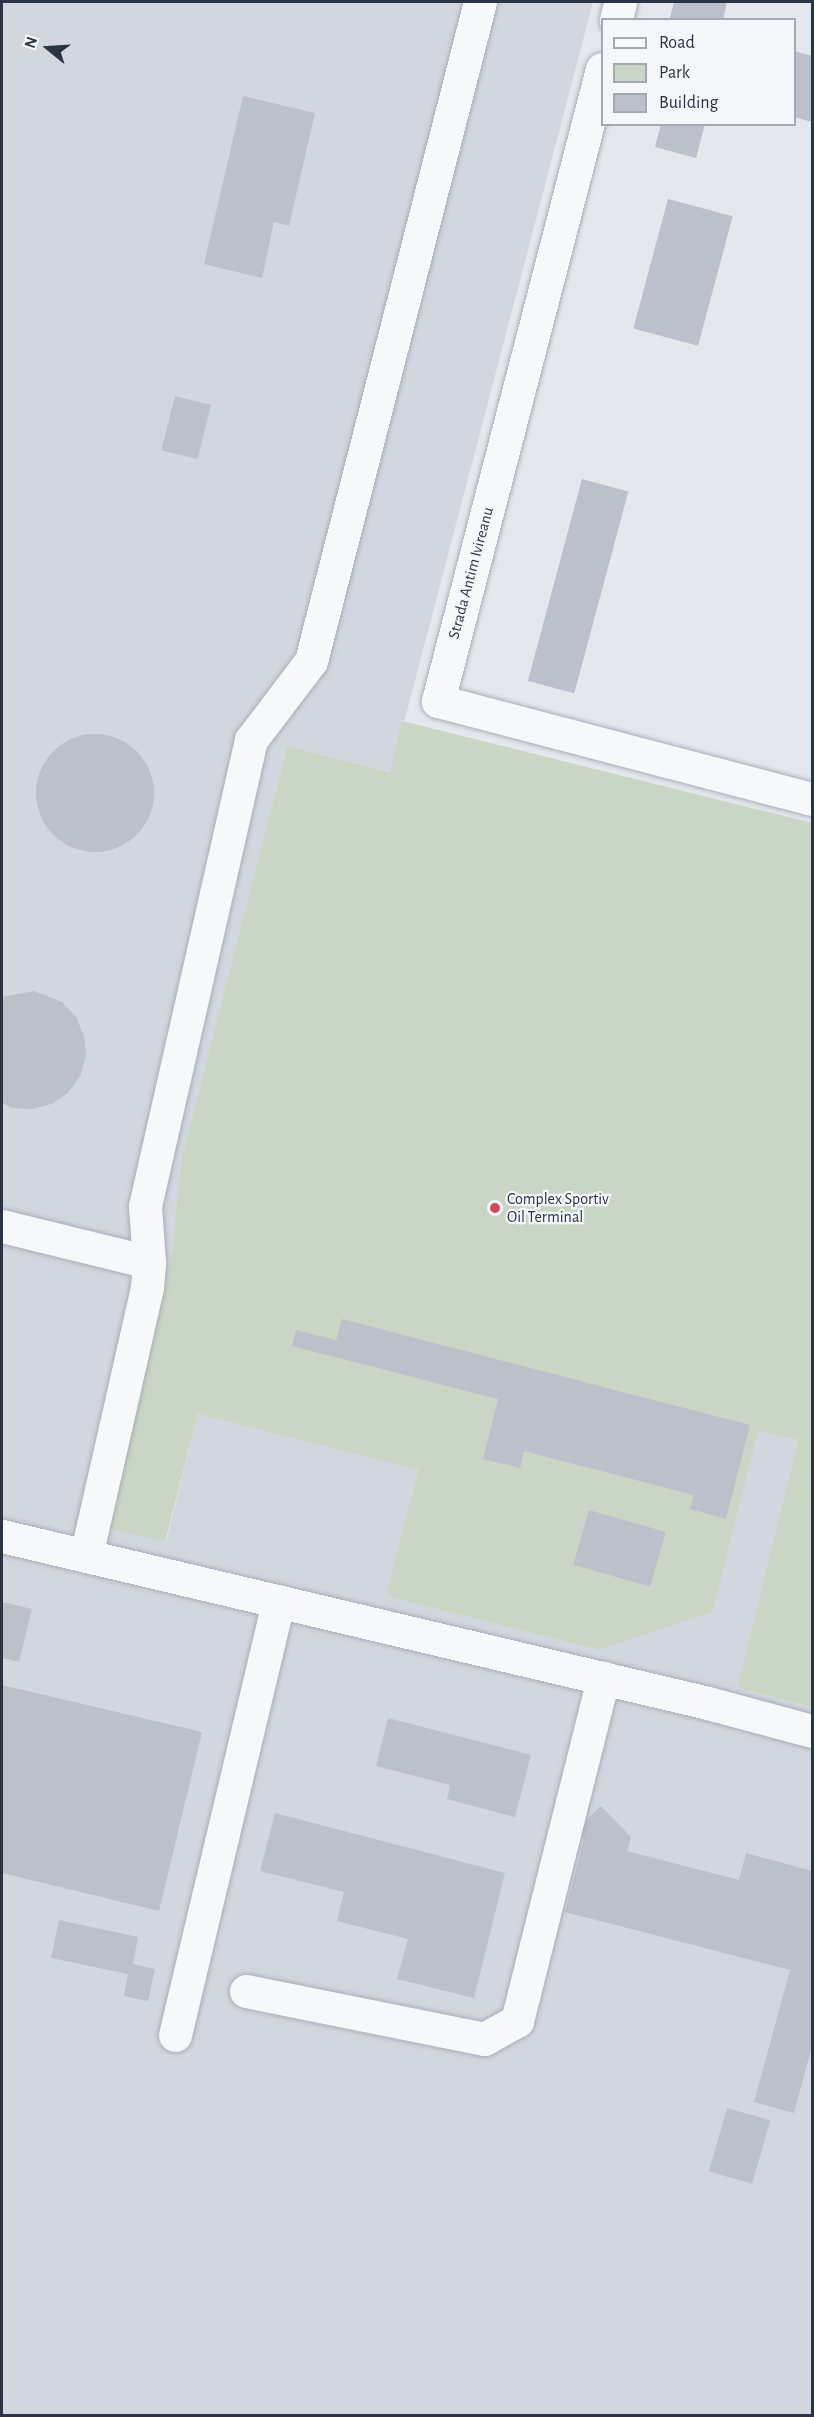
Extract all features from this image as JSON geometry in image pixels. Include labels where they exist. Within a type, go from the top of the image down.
[{"type":"street","points":[[86,1556],[147,1287],[149,1262],[145,1206],[251,740],[311,661],[480,2]]},
{"type":"street","points":[[616,18],[620,2]]},
{"type":"street","name":"Strada Antim Ivireanu","points":[[601,77],[438,701],[813,799]]},
{"type":"street","points":[[2,1226],[149,1262]]},
{"type":"street","points":[[2,1536],[603,1678],[813,1731]]},
{"type":"street","points":[[175,2035],[278,1601]]},
{"type":"street","points":[[246,1990],[484,2039],[517,2021],[603,1678]]},
{"type":"shaded area","points":[[2,2],[593,2],[391,772],[287,746],[181,1161],[172,1254],[166,1542],[198,1414],[418,1470],[387,1596],[590,1648],[713,1612],[758,1430],[798,1440],[737,1688],[812,1707],[812,2415],[2,2416]]},
{"type":"green space","name":"Complex Sportiv Oil Terminal","points":[[402,721],[812,823],[812,1707],[737,1688],[798,1440],[758,1431],[713,1612],[598,1650],[386,1596],[418,1470],[198,1414],[165,1542],[104,1527],[172,1254],[181,1161],[287,746],[390,772]]},
{"type":"building","points":[[674,2],[727,2],[723,18],[670,18]]},
{"type":"building","points":[[796,52],[812,56],[812,122],[796,118]]},
{"type":"building","points":[[243,96],[315,113],[289,226],[274,222],[262,278],[204,264]]},
{"type":"building","points":[[660,126],[704,126],[696,158],[655,147]]},
{"type":"building","points":[[668,199],[733,216],[698,346],[633,328]]},
{"type":"building","points":[[175,396],[211,405],[197,459],[161,450]]},
{"type":"building","points":[[582,479],[628,491],[574,693],[528,681]]},
{"type":"building","points":[[95,734],[128,744],[144,760],[154,793],[144,826],[128,842],[95,852],[62,842],[46,826],[36,793],[46,760],[62,744]]},
{"type":"building","points":[[34,991],[62,1002],[76,1017],[84,1036],[86,1056],[80,1076],[68,1093],[51,1104],[33,1109],[12,1108],[2,1103],[2,997]]},
{"type":"building","points":[[342,1319],[750,1425],[726,1519],[690,1509],[694,1495],[524,1451],[520,1468],[483,1459],[498,1399],[292,1346],[296,1330],[336,1340]]},
{"type":"building","points":[[589,1510],[666,1532],[650,1587],[573,1565]]},
{"type":"building","points":[[2,1602],[32,1609],[19,1662],[2,1658]]},
{"type":"building","points":[[2,1685],[202,1732],[159,1911],[2,1873]]},
{"type":"building","points":[[388,1718],[531,1755],[515,1817],[447,1799],[450,1785],[376,1766]]},
{"type":"building","points":[[601,1806],[631,1837],[627,1851],[739,1880],[746,1853],[812,1871],[812,2046],[794,2113],[754,2102],[790,1970],[565,1912],[584,1840],[575,1831]]},
{"type":"building","points":[[275,1813],[505,1873],[474,1998],[397,1979],[408,1939],[337,1921],[344,1892],[260,1871]]},
{"type":"building","points":[[59,1920],[138,1937],[133,1964],[155,1969],[148,2001],[124,1996],[128,1974],[51,1958]]},
{"type":"building","points":[[727,2108],[770,2120],[752,2184],[709,2171]]},
{"type":"place","name":"Complex Sportiv Oil Terminal","points":[[495,1208]]}]
